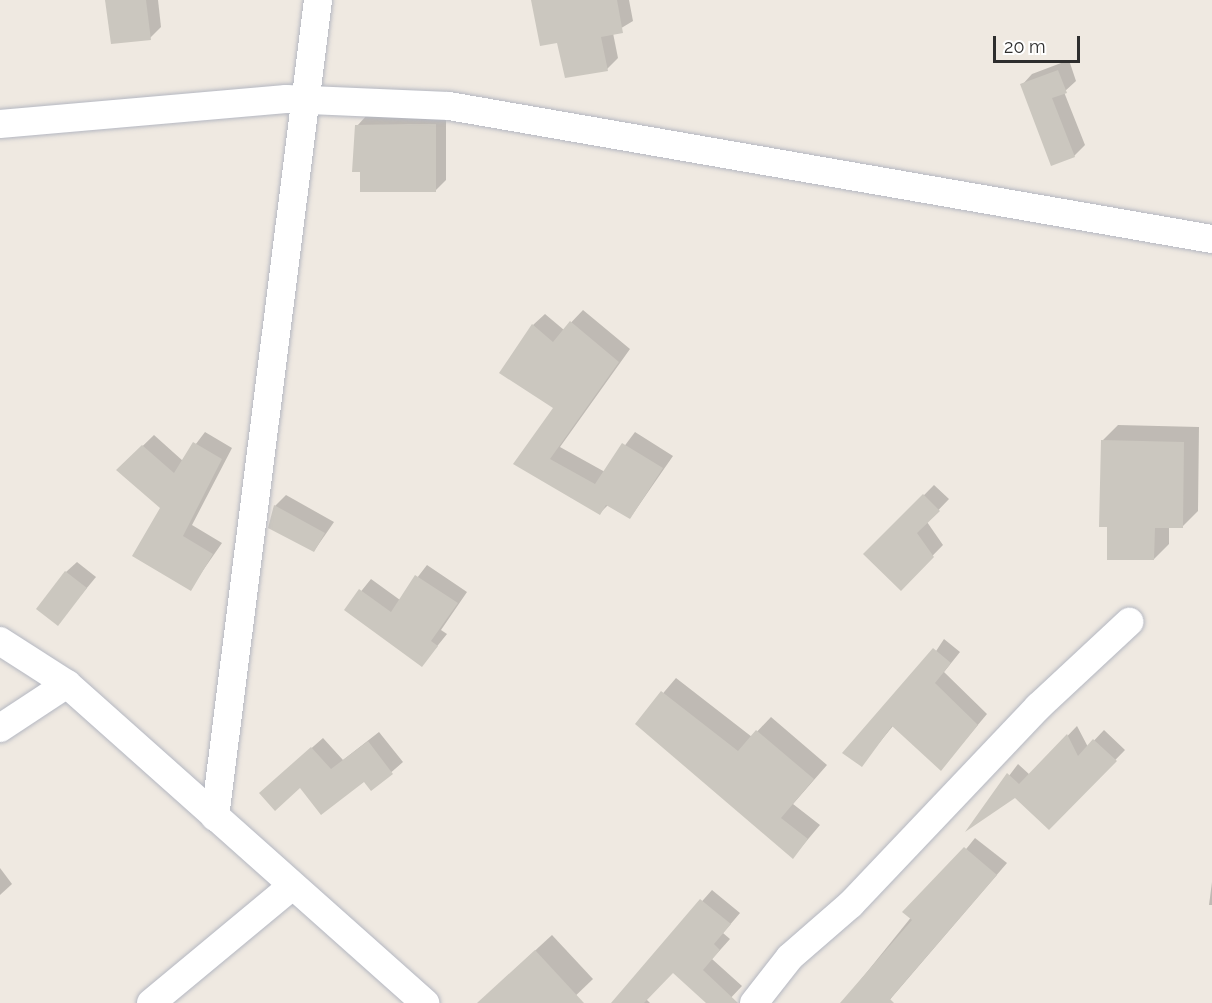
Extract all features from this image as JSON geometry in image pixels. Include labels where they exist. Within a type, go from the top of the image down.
[{"type":"street","points":[[215,817],[318,0]]},
{"type":"street","points":[[0,124],[286,99],[306,102],[449,106],[1212,239]]},
{"type":"street","points":[[754,1003],[790,957],[850,904],[1038,707],[1129,622]]},
{"type":"street","points":[[0,641],[67,684],[425,1003]]},
{"type":"street","points":[[0,728],[67,684]]},
{"type":"street","points":[[151,1003],[292,886]]},
{"type":"building","points":[[105,0],[146,0],[151,40],[111,44]]},
{"type":"building","points":[[531,0],[617,0],[623,33],[601,37],[608,71],[565,78],[557,43],[540,46]]},
{"type":"building","points":[[1058,70],[1067,93],[1052,98],[1075,157],[1051,166],[1020,84]]},
{"type":"building","points":[[436,124],[436,192],[360,192],[360,172],[352,172],[355,125]]},
{"type":"building","points":[[570,321],[619,362],[550,459],[595,484],[622,443],[663,468],[630,519],[606,505],[600,515],[513,464],[553,408],[499,373],[532,324],[553,342]]},
{"type":"building","points":[[1101,440],[1184,442],[1183,528],[1155,528],[1154,560],[1107,560],[1107,527],[1099,527]]},
{"type":"building","points":[[193,442],[222,459],[183,536],[213,554],[191,591],[132,556],[160,508],[116,470],[142,445],[174,473]]},
{"type":"building","points":[[923,494],[940,511],[917,533],[934,557],[901,591],[863,554]]},
{"type":"building","points":[[274,505],[325,533],[314,552],[268,528]]},
{"type":"building","points":[[65,571],[87,588],[58,626],[36,609]]},
{"type":"building","points":[[415,575],[458,603],[431,641],[438,646],[422,667],[344,610],[359,589],[391,612]]},
{"type":"building","points":[[933,648],[951,663],[935,683],[978,725],[941,771],[892,726],[862,767],[842,753]]},
{"type":"building","points":[[661,691],[738,751],[756,730],[814,779],[781,818],[808,839],[793,859],[635,724]]},
{"type":"building","points":[[1067,734],[1078,756],[1093,739],[1117,761],[1049,830],[1015,798],[965,832],[1007,773],[1019,784]]},
{"type":"building","points":[[368,741],[393,774],[371,791],[364,782],[321,815],[300,788],[275,811],[259,793],[311,747],[331,769]]},
{"type":"building","points":[[964,847],[997,875],[890,999],[894,1003],[840,1003],[912,920],[902,912]]},
{"type":"building","points":[[700,899],[731,924],[714,944],[720,950],[703,970],[738,1003],[706,1003],[673,973],[644,1003],[611,1003]]},
{"type":"building","points":[[535,950],[584,1003],[477,1003]]}]
